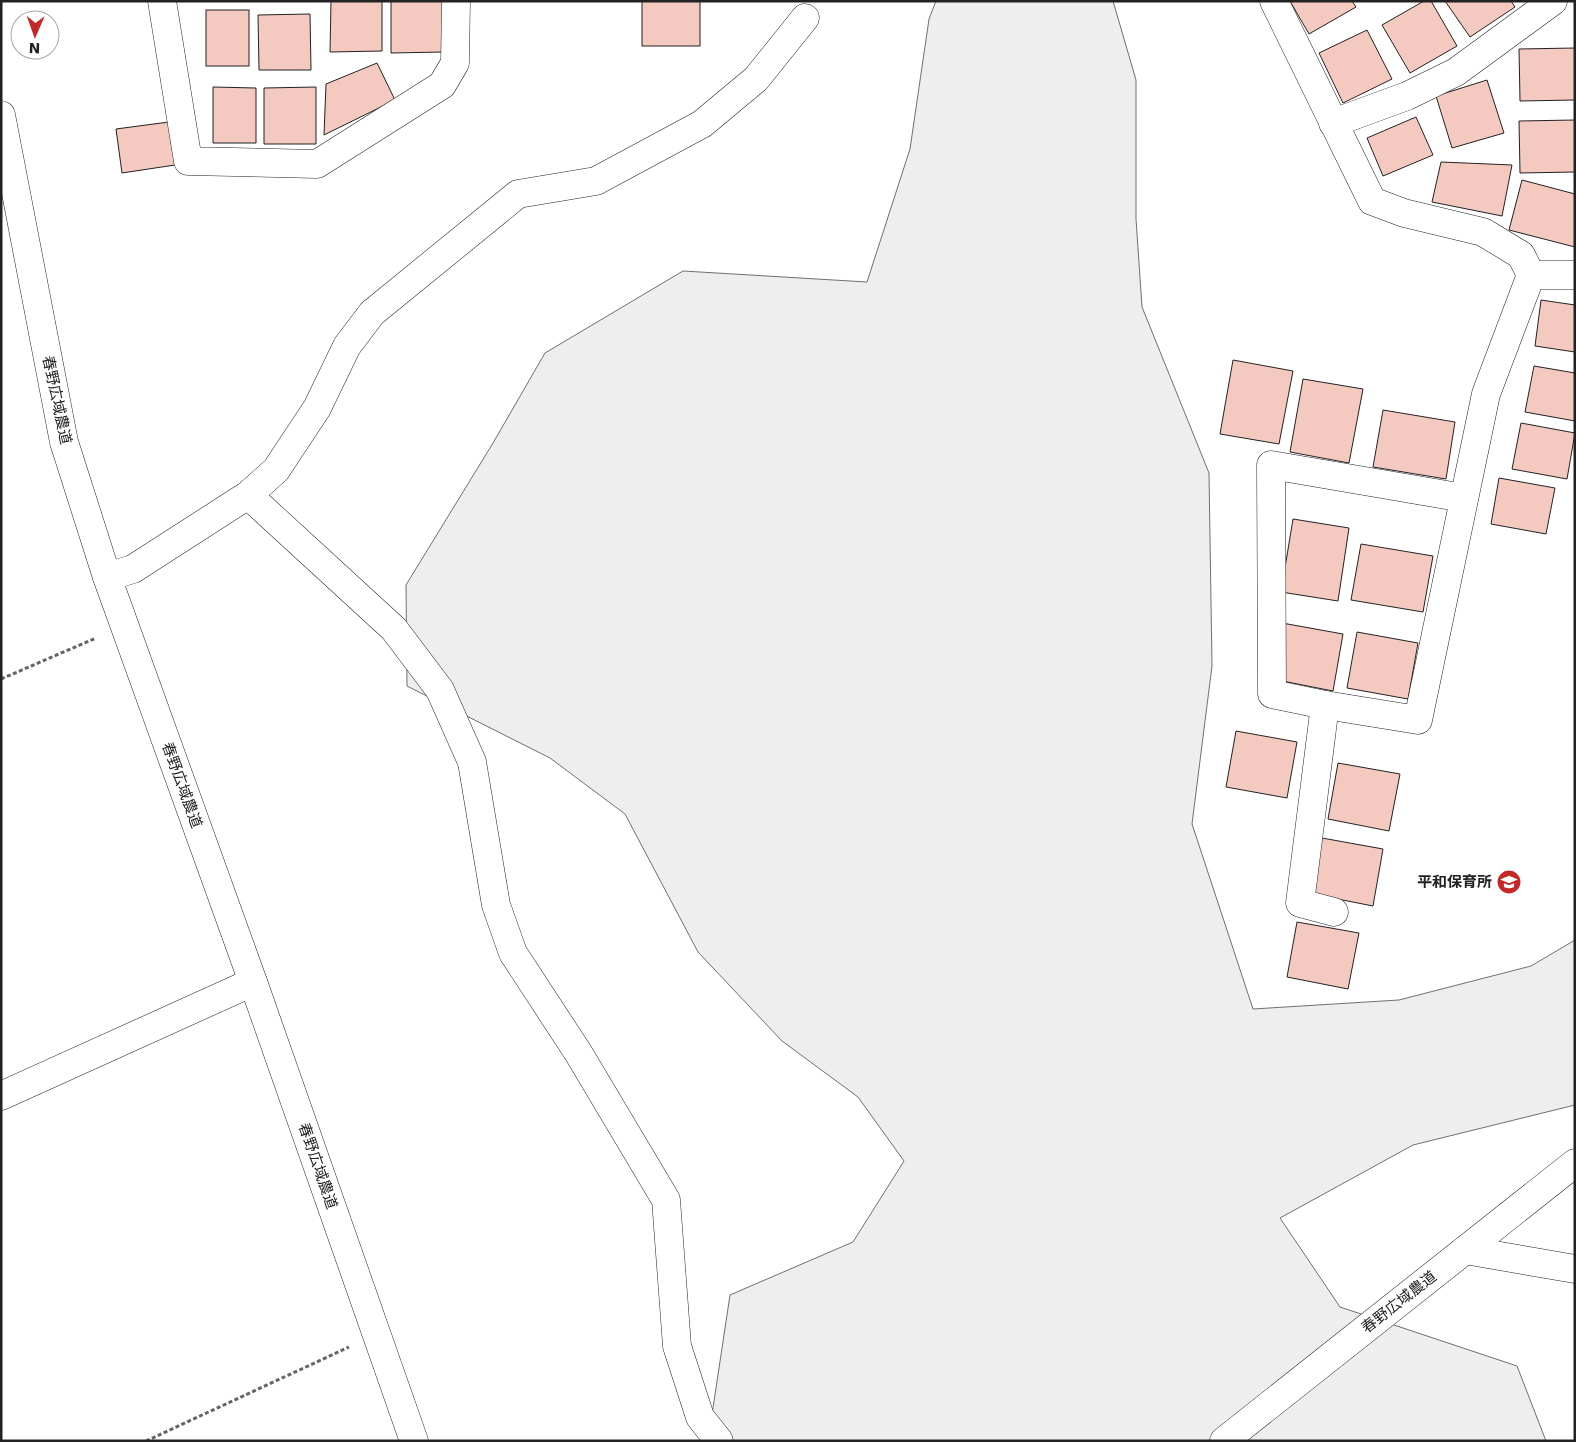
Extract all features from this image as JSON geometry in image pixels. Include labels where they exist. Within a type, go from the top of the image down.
[{"type":"street","points":[[162,1],[188,161],[317,164],[442,84],[455,63],[456,1]]},
{"type":"street","points":[[1274,1],[1372,201],[1404,213],[1483,232],[1521,255],[1531,275],[1486,394],[1418,720],[1325,705],[1272,694],[1271,465],[1464,498]]},
{"type":"street","points":[[1333,123],[1407,96],[1456,72],[1553,1]]},
{"type":"street","points":[[107,577],[134,569],[248,495],[276,470],[317,408],[347,346],[372,313],[518,194],[596,182],[702,124],[756,79],[805,18]]},
{"type":"street","name":"春野広域農道","points":[[1,115],[64,442],[107,577],[253,982],[414,1441]]},
{"type":"street","points":[[1531,275],[1575,275]]},
{"type":"street","points":[[248,495],[394,629],[440,690],[472,762],[496,905],[513,953],[579,1054],[666,1200],[677,1346],[700,1417],[719,1441]]},
{"type":"street","points":[[1325,705],[1300,903],[1334,912]]},
{"type":"street","points":[[1,1096],[253,982]]},
{"type":"street","name":"春野広域農道","points":[[1224,1441],[1575,1163]]},
{"type":"street","points":[[1466,1250],[1575,1268]]},
{"type":"path","points":[[1,680],[124,625]]},
{"type":"path","points":[[146,1441],[377,1334]]},
{"type":"shaded area","points":[[936,1],[1113,1],[1136,80],[1136,219],[1142,307],[1209,473],[1212,666],[1192,824],[1253,1009],[1399,1000],[1531,966],[1575,940],[1575,1105],[1413,1145],[1280,1218],[1340,1307],[1517,1366],[1546,1441],[708,1441],[730,1295],[853,1242],[904,1161],[858,1097],[782,1041],[698,952],[625,814],[550,758],[407,686],[406,585],[493,443],[545,353],[683,271],[867,282],[910,149],[929,19]]},
{"type":"building","points":[[331,1],[382,1],[382,51],[330,52]]},
{"type":"building","points":[[391,1],[443,1],[443,52],[391,53]]},
{"type":"building","points":[[642,1],[700,1],[700,46],[642,46]]},
{"type":"building","points":[[1290,1],[1352,1],[1356,7],[1309,34]]},
{"type":"building","points":[[1424,1],[1431,1],[1457,46],[1410,73],[1382,25]]},
{"type":"building","points":[[1445,1],[1511,1],[1515,7],[1470,37]]},
{"type":"building","points":[[206,10],[249,10],[249,66],[206,66]]},
{"type":"building","points":[[310,14],[311,70],[259,70],[258,15]]},
{"type":"building","points":[[1367,30],[1392,79],[1343,103],[1319,53]]},
{"type":"building","points":[[1575,48],[1575,100],[1520,101],[1519,49]]},
{"type":"building","points":[[377,63],[395,100],[324,135],[326,84]]},
{"type":"building","points":[[1487,80],[1504,133],[1452,148],[1436,96]]},
{"type":"building","points":[[213,87],[256,88],[256,143],[213,143]]},
{"type":"building","points":[[316,87],[316,144],[264,144],[264,88]]},
{"type":"building","points":[[1416,117],[1433,155],[1383,176],[1367,138]]},
{"type":"building","points":[[1575,120],[1575,172],[1520,173],[1519,121]]},
{"type":"building","points":[[169,122],[175,165],[122,173],[116,129]]},
{"type":"building","points":[[1441,162],[1512,165],[1502,216],[1432,202]]},
{"type":"building","points":[[1522,180],[1575,194],[1575,247],[1509,230]]},
{"type":"building","points":[[1541,300],[1575,305],[1575,352],[1535,346]]},
{"type":"building","points":[[1233,360],[1293,371],[1279,444],[1220,434]]},
{"type":"building","points":[[1534,366],[1575,373],[1575,421],[1525,412]]},
{"type":"building","points":[[1303,379],[1363,389],[1349,463],[1290,452]]},
{"type":"building","points":[[1383,410],[1455,422],[1446,479],[1373,467]]},
{"type":"building","points":[[1521,423],[1575,433],[1567,479],[1512,469]]},
{"type":"building","points":[[1499,478],[1555,488],[1546,534],[1491,524]]},
{"type":"building","points":[[1293,519],[1349,528],[1338,601],[1281,592]]},
{"type":"building","points":[[1361,544],[1433,556],[1423,612],[1351,600]]},
{"type":"building","points":[[1282,623],[1343,634],[1333,691],[1272,679]]},
{"type":"building","points":[[1357,632],[1418,643],[1408,699],[1347,688]]},
{"type":"building","points":[[1236,731],[1297,742],[1287,798],[1226,787]]},
{"type":"building","points":[[1338,763],[1400,774],[1389,831],[1328,819]]},
{"type":"building","points":[[1322,838],[1383,849],[1373,906],[1312,894]]},
{"type":"building","points":[[1297,922],[1359,933],[1348,989],[1287,977]]},
{"type":"place","name":"平和保育所","points":[[1509,882]]}]
